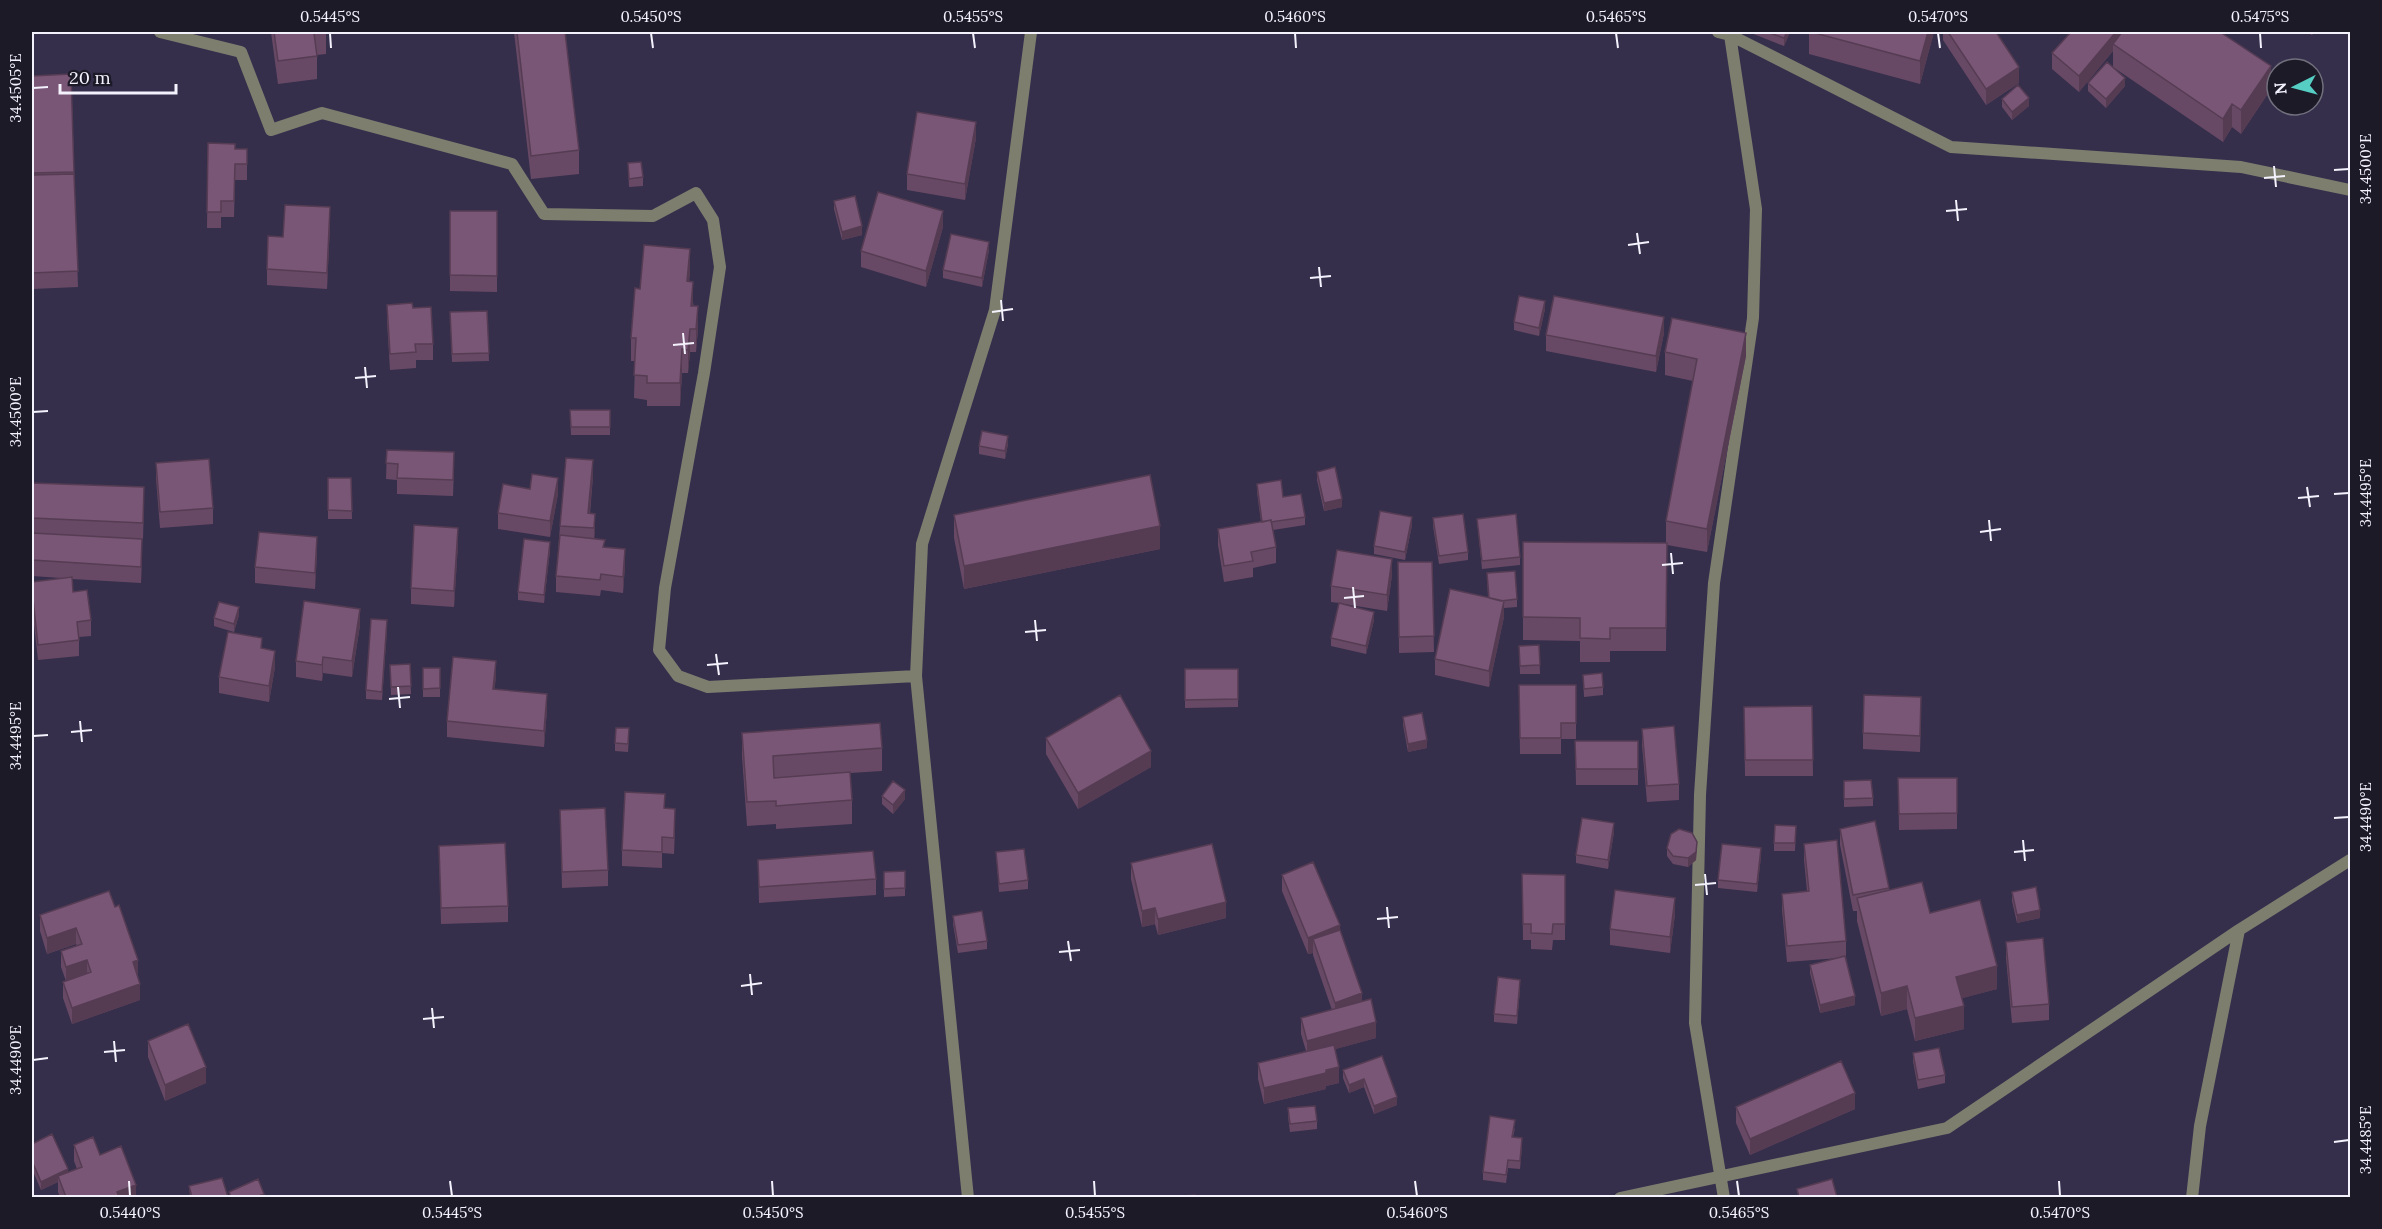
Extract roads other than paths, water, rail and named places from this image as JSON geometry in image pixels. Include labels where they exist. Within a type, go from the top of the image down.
[{"type":"street","points":[[160,32],[242,52],[271,129],[322,113],[513,164],[544,214],[653,216],[696,193],[713,220],[720,267],[704,374],[665,588],[659,650],[678,676],[708,687],[916,676]]},
{"type":"street","points":[[968,1197],[916,676],[922,544],[995,310],[1031,32]]},
{"type":"street","points":[[1724,33],[1951,147],[2241,167],[2350,190]]},
{"type":"street","points":[[1724,33],[1756,208],[1753,318],[1714,583],[1700,795],[1695,1023],[1724,1197]]},
{"type":"street","points":[[1620,1197],[1947,1128],[2239,930],[2350,861]]},
{"type":"street","points":[[2192,1197],[2200,1126],[2239,930]]}]
